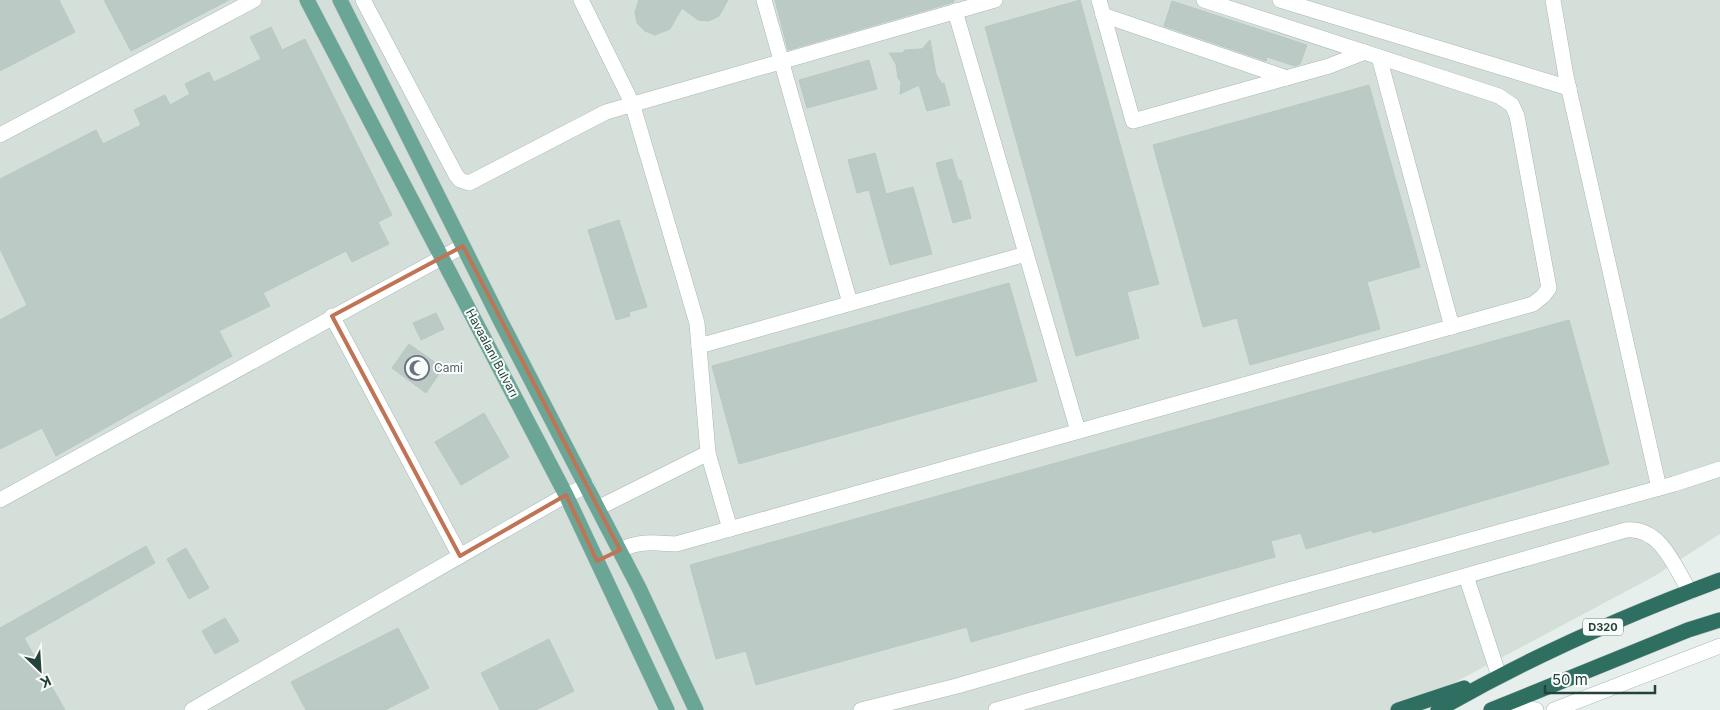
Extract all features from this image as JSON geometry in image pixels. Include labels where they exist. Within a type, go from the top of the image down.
[{"type":"highway","name":"D320","points":[[1438,710],[1494,678],[1637,611],[1720,580]]},
{"type":"highway","points":[[1491,710],[1688,630],[1720,620]]},
{"type":"highway","points":[[1398,710],[1494,678]]},
{"type":"main road","name":"Havaalanı Bulvarı","points":[[307,0],[566,495],[667,710]]},
{"type":"main road","name":"Havaalanı Bulvarı","points":[[340,0],[463,246],[620,550],[696,710]]},
{"type":"main road","points":[[577,518],[598,508]]},
{"type":"main road","points":[[597,561],[620,550]]},
{"type":"street","points":[[0,135],[254,0]]},
{"type":"street","points":[[363,0],[456,175],[464,182],[474,182],[606,112],[632,103],[995,0]]},
{"type":"street","points":[[581,0],[632,103],[697,323],[708,453],[730,529]]},
{"type":"street","points":[[764,0],[850,304]]},
{"type":"street","points":[[620,550],[644,541],[676,544],[1533,304],[1544,296],[1549,288],[1517,116],[1512,105],[1500,96],[1204,0]]},
{"type":"street","points":[[1280,0],[1569,88]]},
{"type":"street","points":[[1553,0],[1569,88],[1659,488]]},
{"type":"street","points":[[1101,7],[1133,121],[1372,54]]},
{"type":"street","points":[[1101,7],[1287,78]]},
{"type":"street","points":[[955,11],[1078,431]]},
{"type":"street","points":[[1372,54],[1452,327]]},
{"type":"street","points":[[0,500],[441,256],[463,246]]},
{"type":"street","points":[[699,346],[1026,254]]},
{"type":"street","points":[[332,316],[460,556]]},
{"type":"street","points":[[598,508],[708,453]]},
{"type":"street","points":[[861,710],[957,686],[1278,593],[1659,488],[1720,469]]},
{"type":"street","points":[[192,710],[566,495],[587,486]]},
{"type":"street","points":[[996,710],[1633,529],[1647,533],[1659,541],[1690,592]]},
{"type":"street","points":[[1466,576],[1494,678]]},
{"type":"street","points":[[1554,710],[1720,646]]},
{"type":"street","points":[[1507,704],[1536,710]]},
{"type":"highlighted area","points":[[463,246],[620,550],[597,561],[566,495],[460,556],[332,316]]},
{"type":"shaded area","points":[[0,0],[1720,0],[1720,534],[1653,577],[1403,710],[0,710]]},
{"type":"building","points":[[0,0],[59,0],[75,32],[0,71]]},
{"type":"building","points":[[104,0],[229,0],[131,51]]},
{"type":"building","points":[[639,0],[728,0],[719,16],[709,21],[698,20],[682,8],[670,29],[655,35],[645,31],[637,23],[635,12]]},
{"type":"building","points":[[775,0],[954,0],[954,2],[788,50]]},
{"type":"building","points":[[1080,0],[1159,284],[1127,292],[1139,338],[1076,356],[985,27]]},
{"type":"building","points":[[1172,1],[1307,45],[1300,64],[1295,66],[1267,57],[1266,61],[1164,26]]},
{"type":"building","points":[[271,27],[282,50],[305,39],[392,215],[378,222],[389,244],[352,262],[346,251],[263,293],[270,306],[219,331],[232,356],[56,456],[42,428],[0,449],[0,320],[27,305],[0,249],[0,179],[96,130],[103,144],[141,125],[134,110],[165,95],[170,105],[190,94],[185,84],[209,72],[214,82],[261,59],[250,37]]},
{"type":"building","points":[[930,40],[936,74],[942,84],[944,83],[950,105],[927,111],[919,85],[900,94],[901,82],[898,78],[896,64],[889,53],[902,53],[905,50],[922,49]]},
{"type":"building","points":[[869,60],[877,89],[807,108],[799,80]]},
{"type":"building","points":[[1369,85],[1420,267],[1367,282],[1380,329],[1250,365],[1237,318],[1203,327],[1153,145]]},
{"type":"building","points":[[875,153],[886,194],[913,187],[932,254],[890,265],[869,190],[857,193],[848,160]]},
{"type":"building","points":[[952,159],[958,180],[961,180],[971,218],[953,223],[936,163]]},
{"type":"building","points":[[619,220],[647,307],[629,312],[630,316],[616,320],[588,230]]},
{"type":"building","points":[[1009,283],[1037,381],[739,464],[712,366]]},
{"type":"building","points":[[436,313],[444,329],[421,340],[413,323]]},
{"type":"building","points":[[1569,320],[1609,464],[1373,533],[1372,530],[1306,549],[1301,533],[1271,541],[1275,557],[971,642],[967,627],[756,685],[746,651],[716,659],[690,565]]},
{"type":"building","name":"Cami","points":[[409,344],[443,368],[426,393],[392,368]]},
{"type":"building","points":[[484,413],[509,457],[461,485],[435,442]]},
{"type":"building","points":[[146,546],[155,563],[24,638],[65,710],[0,710],[0,628]]},
{"type":"building","points":[[186,548],[209,588],[189,599],[167,559]]},
{"type":"building","points":[[225,618],[239,641],[215,654],[202,631]]},
{"type":"building","points":[[398,628],[429,688],[385,710],[306,710],[291,682]]},
{"type":"building","points":[[549,639],[574,691],[536,710],[500,710],[481,673]]},
{"type":"place","name":"Cami","points":[[417,368]]}]
